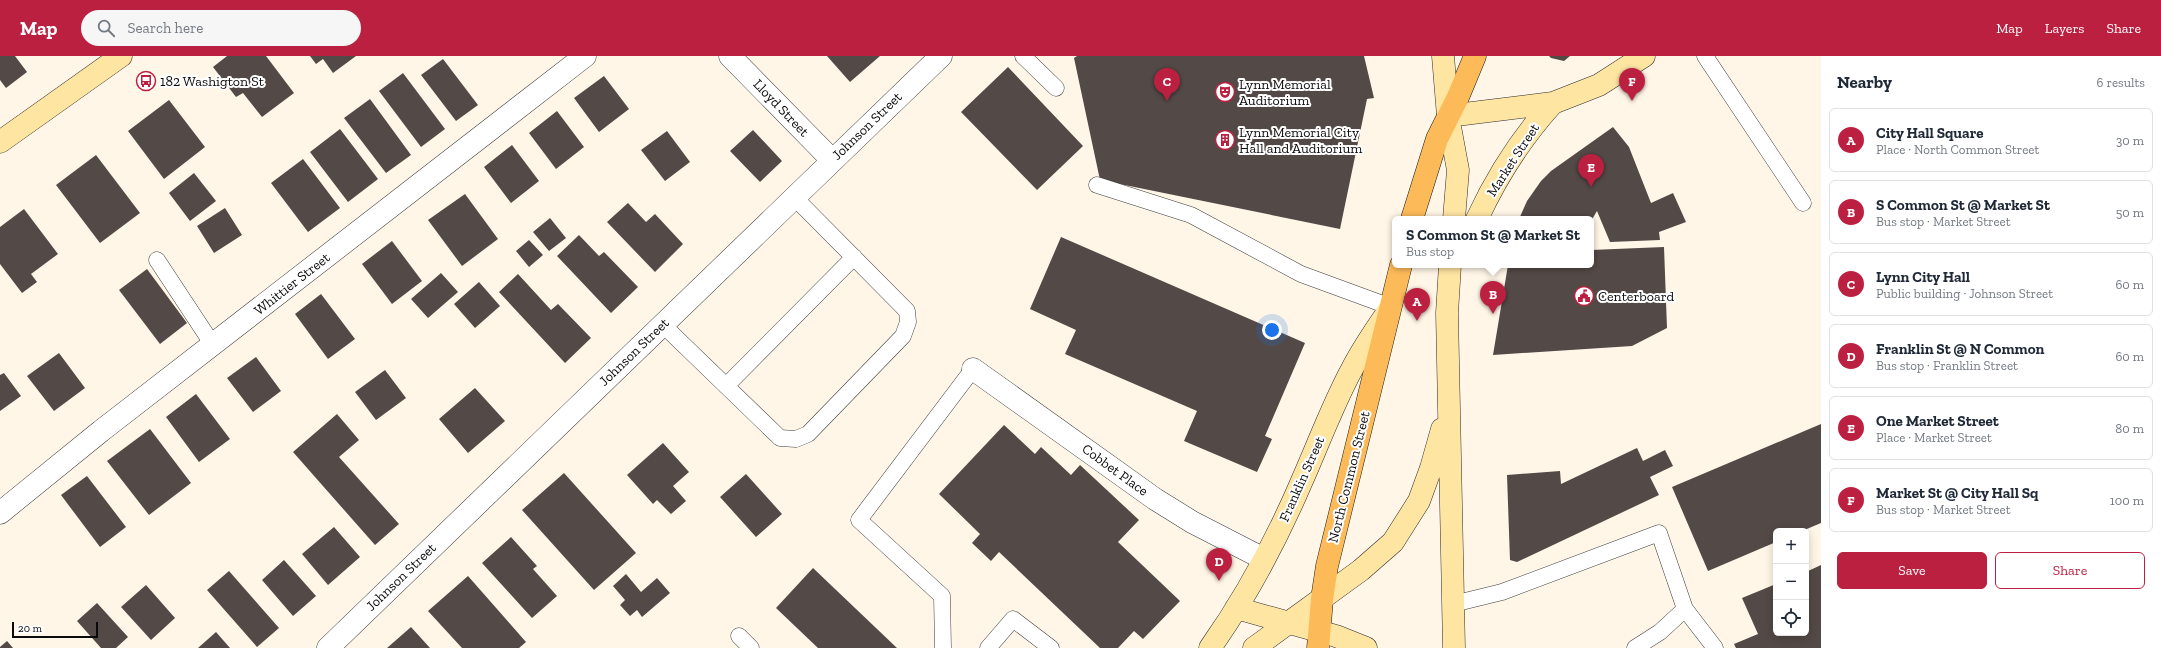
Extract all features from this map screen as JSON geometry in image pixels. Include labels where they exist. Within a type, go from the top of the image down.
[{"type":"main road","points":[[0,142],[121,56]]},
{"type":"main road","points":[[1443,56],[1448,116],[1458,170],[1454,216]]},
{"type":"main road","points":[[1413,216],[1427,164],[1436,139],[1469,74],[1475,56]]},
{"type":"main road","name":"Market Street","points":[[1448,116],[1553,104],[1599,85],[1644,56]]},
{"type":"main road","name":"Market Street","points":[[1479,216],[1511,158],[1553,104]]},
{"type":"main road","name":"North Common Street","points":[[1319,640],[1322,599],[1328,561],[1400,268]]},
{"type":"main road","points":[[1450,268],[1447,313],[1454,648]]},
{"type":"main road","points":[[1447,313],[1457,268]]},
{"type":"main road","name":"Franklin Street","points":[[1210,648],[1236,608],[1264,559],[1291,506],[1346,381],[1391,308]]},
{"type":"main road","points":[[1254,648],[1372,562],[1393,542],[1402,530],[1418,501],[1431,468],[1442,430],[1448,394]]},
{"type":"main road","points":[[1236,608],[1288,623],[1319,640],[1366,648]]},
{"type":"street","name":"Whittier Street","points":[[0,513],[213,345],[585,56]]},
{"type":"street","name":"Lloyd Street","points":[[730,56],[832,160]]},
{"type":"street","name":"Johnson Street","points":[[328,648],[941,56]]},
{"type":"street","name":"Cobbet Place","points":[[973,369],[1155,499],[1192,522],[1264,559]]},
{"type":"lane","points":[[1023,56],[1056,88]]},
{"type":"lane","points":[[1706,56],[1803,203]]},
{"type":"lane","points":[[1097,185],[1191,215],[1301,274],[1391,308]]},
{"type":"lane","points":[[662,324],[780,438],[796,439],[808,434],[903,336],[908,322],[908,311],[794,197]]},
{"type":"lane","points":[[726,386],[854,257]]},
{"type":"lane","points":[[156,260],[213,345]]},
{"type":"lane","points":[[943,648],[942,596],[858,520],[973,369]]},
{"type":"lane","points":[[1453,604],[1502,592],[1659,533],[1685,609],[1715,648]]},
{"type":"lane","points":[[1635,648],[1660,632],[1685,609]]},
{"type":"lane","points":[[988,648],[1013,619],[1051,648]]},
{"type":"lane","points":[[739,636],[751,648]]},
{"type":"building","points":[[0,56],[15,56],[27,72],[6,88],[0,80]]},
{"type":"building","points":[[227,56],[266,56],[294,93],[262,117],[243,93],[236,97],[213,67]]},
{"type":"building","points":[[310,56],[356,56],[333,73],[323,59],[316,64]]},
{"type":"building","points":[[827,56],[880,56],[850,82]]},
{"type":"building","name":"Lynn Memorial City Hall and Auditorium","points":[[1077,56],[1364,56],[1374,98],[1367,99],[1340,229],[1100,180],[1074,58]]},
{"type":"building","points":[[1549,56],[1570,56],[1564,61],[1551,58]]},
{"type":"building","points":[[443,59],[478,105],[456,121],[421,75]]},
{"type":"building","points":[[1008,67],[1083,146],[1037,190],[961,112]]},
{"type":"building","points":[[403,73],[445,129],[421,147],[379,91]]},
{"type":"building","points":[[604,76],[629,109],[599,132],[574,98]]},
{"type":"building","points":[[370,99],[411,155],[386,173],[344,118]]},
{"type":"building","points":[[169,100],[205,147],[164,179],[128,131]]},
{"type":"building","points":[[557,111],[584,147],[556,169],[529,133]]},
{"type":"building","points":[[1613,127],[1629,147],[1651,203],[1673,193],[1686,222],[1659,232],[1660,240],[1610,242],[1597,211],[1594,216],[1520,216],[1527,201],[1541,181],[1551,171]]},
{"type":"building","points":[[340,129],[378,179],[348,202],[310,152]]},
{"type":"building","points":[[753,130],[782,161],[760,182],[730,151]]},
{"type":"building","points":[[667,131],[690,162],[665,181],[641,150]]},
{"type":"building","points":[[512,145],[539,181],[511,203],[484,167]]},
{"type":"building","points":[[96,155],[140,213],[100,243],[56,185]]},
{"type":"building","points":[[303,159],[340,208],[308,232],[271,183]]},
{"type":"building","points":[[194,173],[216,201],[190,221],[169,193]]},
{"type":"building","points":[[465,194],[498,239],[462,266],[428,220]]},
{"type":"building","points":[[628,203],[646,222],[655,214],[683,244],[655,272],[607,222]]},
{"type":"building","points":[[225,208],[242,235],[214,253],[197,226]]},
{"type":"building","points":[[24,209],[58,254],[31,274],[37,282],[22,293],[0,264],[0,227]]},
{"type":"building","points":[[550,218],[566,238],[549,251],[533,232]]},
{"type":"building","points":[[579,235],[599,256],[604,252],[638,287],[611,313],[557,256]]},
{"type":"building","points":[[1061,237],[1305,343],[1265,436],[1272,439],[1257,472],[1184,441],[1197,411],[1065,354],[1076,330],[1030,309]]},
{"type":"building","points":[[529,240],[543,255],[529,267],[516,251]]},
{"type":"building","points":[[392,241],[422,281],[392,304],[362,264]]},
{"type":"building","name":"Centerboard","points":[[1664,247],[1667,328],[1632,346],[1493,355],[1508,268],[1594,268],[1594,250]]},
{"type":"building","points":[[147,269],[187,323],[160,344],[119,290]]},
{"type":"building","points":[[441,273],[458,292],[428,318],[411,299]]},
{"type":"building","points":[[518,274],[551,310],[558,304],[591,338],[565,363],[499,292]]},
{"type":"building","points":[[479,282],[500,306],[475,328],[454,304]]},
{"type":"building","points":[[321,294],[355,339],[328,359],[295,314]]},
{"type":"building","points":[[59,353],[85,388],[54,411],[27,376]]},
{"type":"building","points":[[256,357],[281,391],[253,412],[227,378]]},
{"type":"building","points":[[385,370],[406,398],[376,420],[355,392]]},
{"type":"building","points":[[4,373],[21,396],[0,411],[0,375]]},
{"type":"building","points":[[475,388],[505,421],[468,453],[439,419]]},
{"type":"building","points":[[196,394],[230,439],[199,462],[166,417]]},
{"type":"building","points":[[337,414],[359,440],[339,457],[399,524],[375,545],[293,452]]},
{"type":"building","points":[[1821,424],[1821,523],[1809,528],[1773,528],[1773,543],[1708,571],[1672,487]]},
{"type":"building","points":[[1004,425],[1035,454],[1041,447],[1071,475],[1080,465],[1139,520],[1118,542],[1180,601],[1143,639],[1134,631],[1118,648],[1100,648],[999,552],[991,561],[972,543],[980,534],[939,494]]},
{"type":"building","points":[[150,429],[191,483],[149,515],[107,461]]},
{"type":"building","points":[[663,443],[689,472],[673,486],[686,501],[671,514],[657,500],[653,504],[627,475]]},
{"type":"building","points":[[1637,448],[1643,461],[1665,450],[1673,466],[1650,477],[1659,495],[1517,562],[1510,560],[1507,475],[1560,471],[1561,484]]},
{"type":"building","points":[[564,473],[636,553],[594,590],[522,510]]},
{"type":"building","points":[[746,474],[782,514],[756,537],[720,497]]},
{"type":"building","points":[[87,476],[126,527],[100,547],[61,495]]},
{"type":"building","points":[[334,527],[360,557],[328,585],[302,554]]},
{"type":"building","points":[[511,537],[537,566],[533,569],[557,596],[532,618],[482,563]]},
{"type":"building","points":[[284,560],[316,596],[293,616],[262,580]]},
{"type":"building","points":[[1821,565],[1821,648],[1736,648],[1734,644],[1758,634],[1742,598],[1773,585],[1773,636],[1809,636],[1809,571]]},
{"type":"building","points":[[813,568],[897,648],[818,648],[776,608]]},
{"type":"building","points":[[229,571],[279,628],[257,647],[207,590]]},
{"type":"building","points":[[626,574],[641,592],[657,578],[670,593],[642,617],[637,610],[630,616],[620,605],[625,600],[613,586]]},
{"type":"building","points":[[468,576],[526,642],[519,648],[462,648],[428,611]]},
{"type":"building","points":[[146,585],[175,618],[151,640],[121,607]]},
{"type":"building","points":[[97,603],[128,637],[116,648],[101,648],[77,621]]},
{"type":"building","points":[[411,627],[430,648],[387,648]]},
{"type":"building","points":[[216,632],[230,648],[198,648]]},
{"type":"building","points":[[7,641],[13,648],[0,648],[0,647]]},
{"type":"place","name":"182 Washigton St","points":[[146,81]]},
{"type":"place","name":"Lynn Memorial Auditorium","points":[[1225,92]]},
{"type":"place","name":"Lynn City Hall","points":[[1167,101]]},
{"type":"place","name":"Market St @ City Hall Sq","points":[[1632,101]]},
{"type":"place","name":"Lynn Memorial City Hall and Auditorium","points":[[1225,140]]},
{"type":"place","name":"One Market Street","points":[[1591,187]]},
{"type":"place","name":"Centerboard","points":[[1584,296]]},
{"type":"place","name":"S Common St @ Market St","points":[[1493,314]]},
{"type":"place","name":"City Hall Square","points":[[1417,321]]},
{"type":"place","name":"Franklin St @ N Common","points":[[1219,581]]}]
